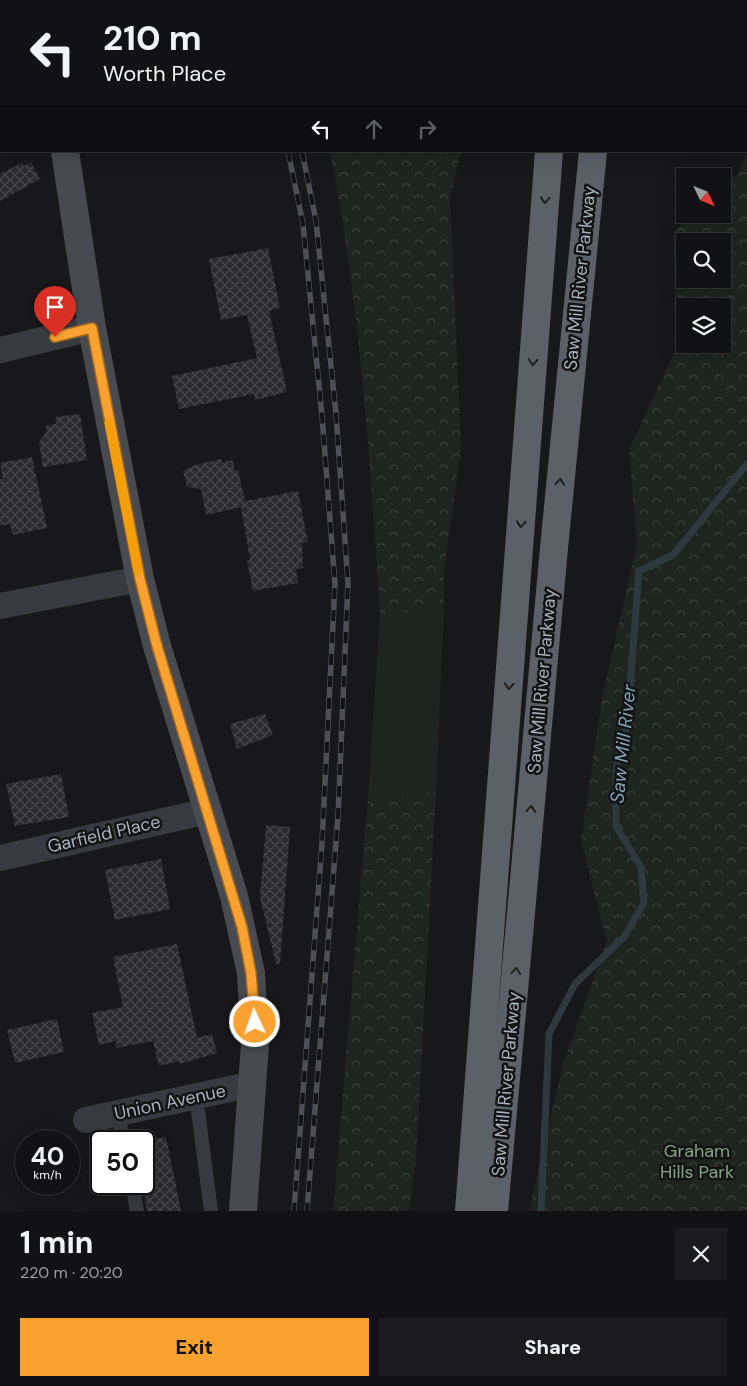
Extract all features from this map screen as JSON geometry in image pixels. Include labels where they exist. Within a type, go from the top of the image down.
[{"type":"highway","name":"Saw Mill River Parkway","points":[[469,1211],[548,152]]},
{"type":"highway","name":"Saw Mill River Parkway","points":[[494,1211],[555,538],[593,152]]},
{"type":"main road","points":[[65,152],[92,328],[140,579],[157,646],[234,896],[251,973],[255,1022],[253,1084],[243,1211]]},
{"type":"street","points":[[0,350],[92,328]]},
{"type":"street","points":[[0,606],[140,579]]},
{"type":"street","name":"Garfield Place","points":[[0,858],[208,811]]},
{"type":"street","name":"Union Avenue","points":[[86,1120],[253,1084]]},
{"type":"lane","points":[[196,1096],[210,1211]]},
{"type":"lane","points":[[118,1113],[121,1130]]},
{"type":"lane","points":[[134,1195],[137,1211]]},
{"type":"green space","points":[[330,152],[461,152],[450,199],[461,448],[444,571],[444,607],[380,615],[368,440],[349,266]]},
{"type":"green space","name":"Graham Hills Park","points":[[747,152],[747,1211],[529,1211],[563,1064],[607,941],[581,842],[602,697],[637,544],[629,449],[676,349],[676,353],[731,353],[731,298],[676,298],[676,318],[673,232],[684,223],[731,223],[731,180],[738,173]]},
{"type":"green space","points":[[444,607],[436,792],[368,797],[380,615]]},
{"type":"green space","points":[[436,792],[416,1158],[409,1211],[333,1211],[368,797]]},
{"type":"building","points":[[31,162],[40,179],[0,201],[0,174],[22,163],[24,166]]},
{"type":"building","points":[[268,248],[280,308],[269,311],[287,392],[255,400],[254,394],[179,409],[172,376],[257,358],[247,315],[221,320],[209,259]]},
{"type":"building","points":[[80,414],[87,460],[43,467],[39,442],[47,431],[46,425],[56,424],[55,417]]},
{"type":"building","points":[[32,457],[47,528],[13,535],[10,524],[0,526],[0,479],[3,479],[0,463]]},
{"type":"building","points":[[221,459],[222,463],[233,460],[235,471],[238,470],[245,501],[298,491],[308,542],[302,543],[303,568],[296,569],[298,583],[253,591],[247,561],[250,560],[241,507],[206,515],[201,489],[187,487],[183,471],[195,465]]},
{"type":"building","points":[[265,714],[273,735],[237,749],[230,724]]},
{"type":"building","points":[[61,774],[69,817],[15,826],[6,784]]},
{"type":"building","points":[[266,825],[290,827],[280,964],[276,964],[260,897]]},
{"type":"building","points":[[161,859],[170,909],[115,920],[105,870]]},
{"type":"building","points":[[177,944],[197,1038],[212,1034],[217,1053],[180,1064],[179,1061],[159,1066],[153,1041],[117,1048],[115,1041],[99,1045],[92,1013],[123,1007],[113,957]]},
{"type":"building","points":[[57,1019],[64,1052],[15,1063],[7,1030]]},
{"type":"building","points":[[166,1137],[181,1211],[147,1211],[144,1195],[155,1195],[155,1139]]},
{"type":"waterway","name":"Saw Mill River","points":[[541,1211],[549,1034],[575,984],[624,937],[644,903],[641,867],[616,826],[616,771],[627,725],[639,571],[673,555],[747,464]]},
{"type":"railway","points":[[288,152],[303,224],[322,416],[335,584],[322,843],[294,1211]]},
{"type":"railway","points":[[302,152],[316,221],[336,414],[348,583],[338,816],[307,1211]]},
{"type":"slow traffic","points":[[109,423],[138,571]]},
{"type":"route","points":[[55,337],[92,328],[140,579],[182,733],[234,896],[251,973],[255,1022]]}]
